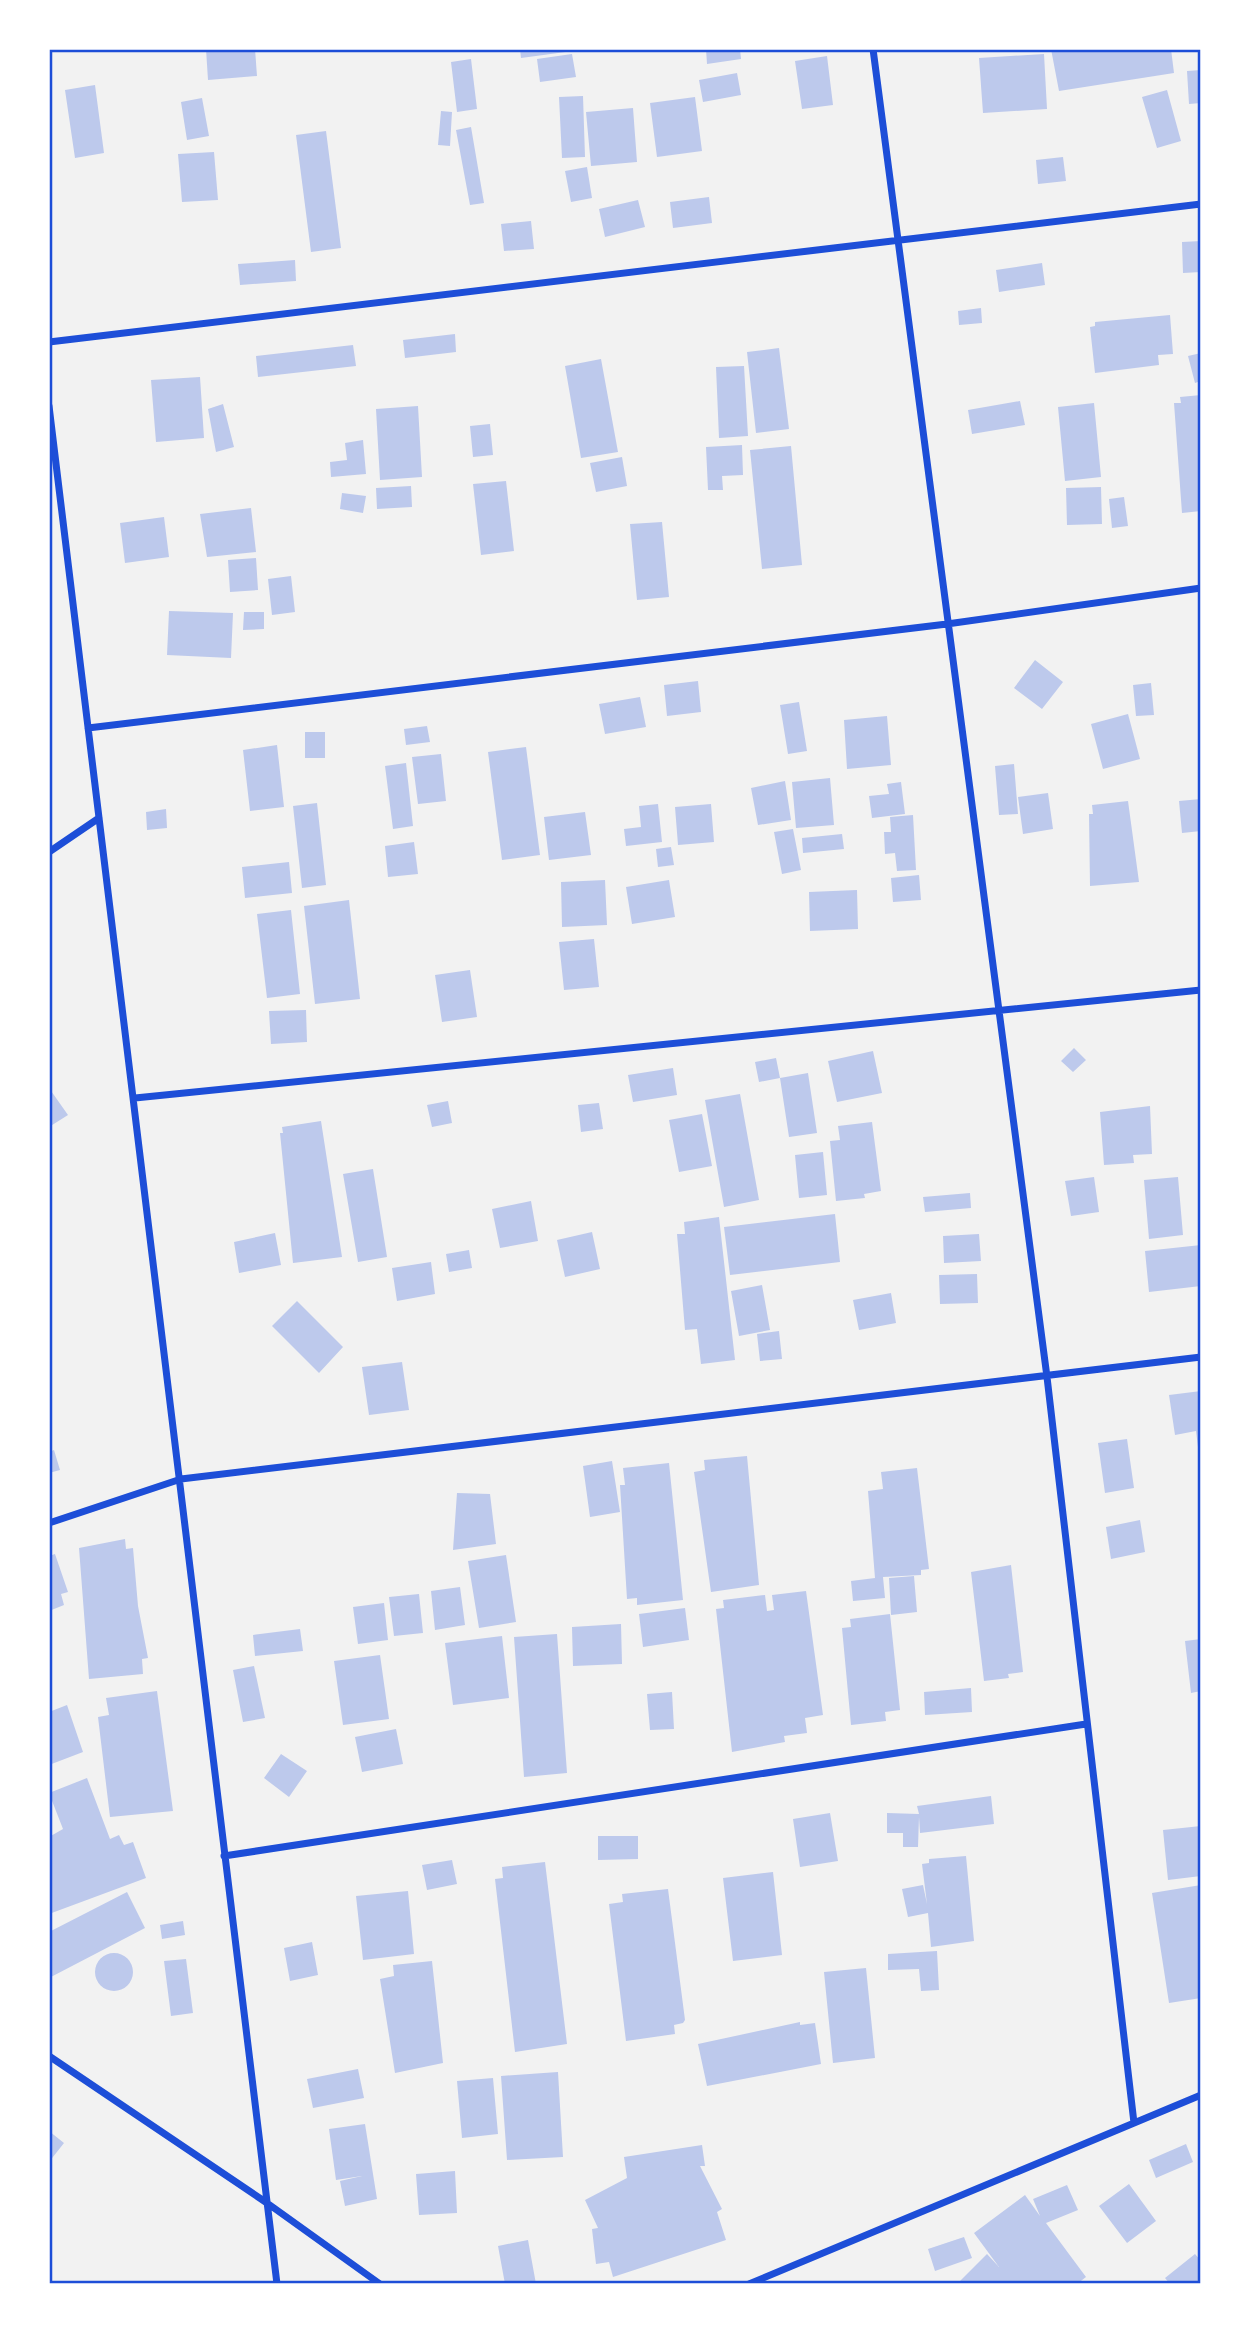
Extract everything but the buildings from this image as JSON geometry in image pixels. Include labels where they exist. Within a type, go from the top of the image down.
[{"type":"street","points":[[873,49],[1047,1377],[1134,2123]]},
{"type":"street","points":[[49,342],[1201,204]]},
{"type":"street","points":[[49,409],[135,1098],[277,2284]]},
{"type":"street","points":[[88,728],[947,624],[1201,588]]},
{"type":"street","points":[[49,852],[99,818]]},
{"type":"street","points":[[135,1098],[1201,990]]},
{"type":"street","points":[[49,1524],[181,1479],[1201,1357]]},
{"type":"street","points":[[225,1856],[1086,1724]]},
{"type":"street","points":[[49,2056],[267,2203],[380,2284]]},
{"type":"street","points":[[749,2284],[1201,2095]]}]
